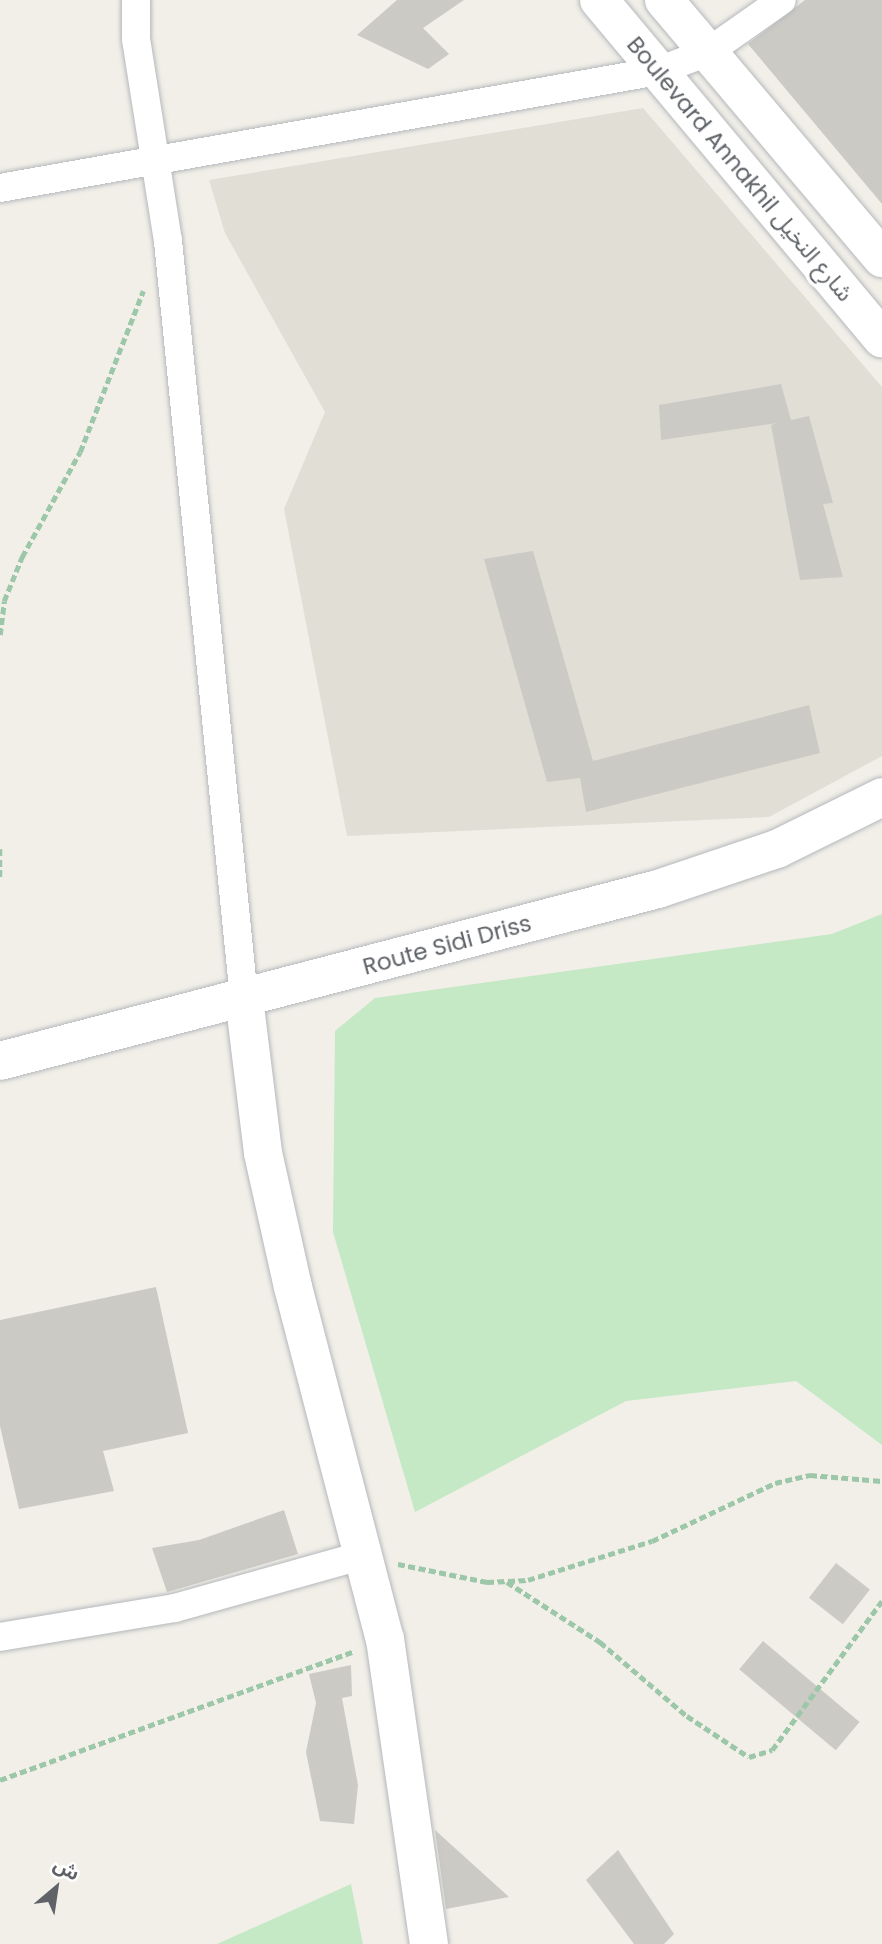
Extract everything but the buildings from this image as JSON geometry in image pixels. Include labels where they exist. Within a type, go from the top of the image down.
[{"type":"street","points":[[136,0],[136,39],[159,161],[244,998],[266,1166],[385,1639],[429,1944]]},
{"type":"street","name":"Boulevard Annakhil شارع النخيل","points":[[599,0],[882,338]]},
{"type":"street","points":[[664,0],[882,258]]},
{"type":"street","points":[[0,188],[658,71],[708,52],[782,0]]},
{"type":"street","name":"Route Sidi Driss","points":[[0,1061],[658,889],[777,849],[882,797]]},
{"type":"street","points":[[0,1637],[175,1608],[363,1555]]},
{"type":"path","points":[[0,635],[18,568],[80,452],[144,287]]},
{"type":"path","points":[[0,849],[0,880]]},
{"type":"path","points":[[363,1555],[449,1576],[506,1581],[652,1541],[775,1483],[810,1475],[882,1481]]},
{"type":"path","points":[[506,1581],[600,1642],[687,1716],[749,1757],[772,1750],[882,1601]]},
{"type":"path","points":[[0,1780],[385,1639]]},
{"type":"shaded area","points":[[643,108],[882,387],[882,756],[769,817],[347,836],[284,509],[325,412],[225,233],[209,180]]},
{"type":"green space","points":[[882,914],[882,1445],[796,1381],[626,1401],[415,1512],[333,1232],[335,1031],[375,998],[832,934]]},
{"type":"green space","points":[[351,1884],[363,1944],[217,1944]]}]
